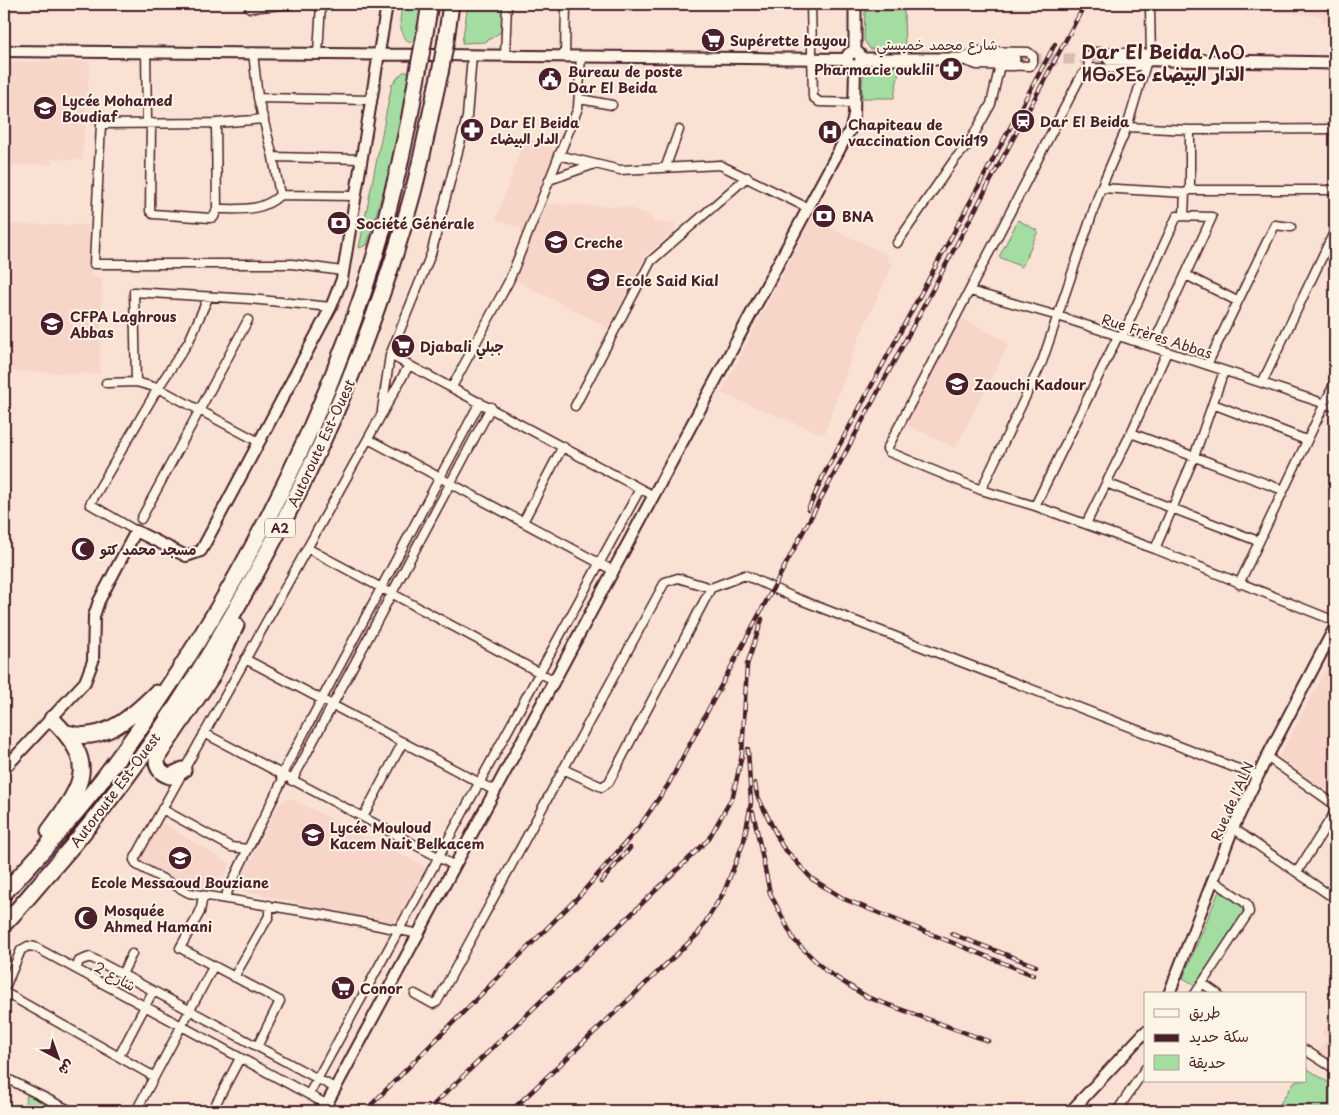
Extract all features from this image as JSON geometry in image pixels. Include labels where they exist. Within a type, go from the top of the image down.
[{"type":"highway","name":"Autoroute Est-Ouest","points":[[5,892],[63,828],[111,769],[183,665],[251,548],[300,450],[352,324],[377,248],[408,132],[430,4]]},
{"type":"highway","name":"Autoroute Est-Ouest","points":[[4,924],[89,828],[130,775],[181,699],[257,573],[310,472],[349,384],[376,311],[413,195],[440,73],[451,4]]},
{"type":"highway","points":[[183,770],[170,776],[163,773],[157,764],[158,756],[216,668],[257,573]]},
{"type":"highway","points":[[67,733],[89,737],[114,726],[146,703],[183,665]]},
{"type":"highway","points":[[5,892],[66,808],[82,777],[80,753],[67,733],[52,719]]},
{"type":"main road","points":[[855,4],[855,59]]},
{"type":"main road","name":"شارع محمد خميستي","points":[[855,59],[1014,58]]},
{"type":"main road","points":[[1109,59],[1335,63]]},
{"type":"street","points":[[250,8],[292,4]]},
{"type":"street","points":[[318,53],[321,4]]},
{"type":"street","points":[[208,298],[188,341],[90,504],[136,531],[186,556],[201,551],[331,307],[342,279],[387,4]]},
{"type":"street","points":[[505,56],[506,4]]},
{"type":"street","points":[[565,56],[566,4]]},
{"type":"street","points":[[811,4],[813,98],[815,101],[854,103]]},
{"type":"street","points":[[981,490],[1042,362],[1101,188],[1127,127],[1150,59],[1150,7],[1153,4]]},
{"type":"street","points":[[4,51],[855,59],[854,103],[851,128],[496,791],[324,1107]]},
{"type":"street","points":[[980,51],[1028,52],[1033,56],[1030,66],[977,65],[960,59],[980,51]]},
{"type":"street","points":[[146,52],[150,211],[153,214],[214,217],[217,209],[216,123]]},
{"type":"street","points":[[253,52],[258,98],[273,157],[280,195]]},
{"type":"street","points":[[1089,68],[1088,56],[1094,52],[1150,59]]},
{"type":"street","points":[[381,415],[390,355],[431,254],[467,117],[472,55]]},
{"type":"street","points":[[452,387],[509,281],[550,180],[580,99],[581,56]]},
{"type":"street","points":[[1150,59],[1129,68],[1089,68],[1080,76],[887,449],[889,452],[981,490],[1035,506],[1155,549],[1335,621]]},
{"type":"street","points":[[897,243],[955,159],[968,145],[991,104],[1000,65]]},
{"type":"street","points":[[258,98],[372,100]]},
{"type":"street","points":[[580,99],[612,105]]},
{"type":"street","points":[[264,119],[216,123],[101,124],[94,264],[292,264],[342,271]]},
{"type":"street","points":[[1127,127],[1190,130],[1335,128]]},
{"type":"street","points":[[666,166],[679,130]]},
{"type":"street","points":[[1184,215],[1188,191],[1190,130]]},
{"type":"street","points":[[558,155],[592,165],[620,170],[666,166],[720,165],[808,208]]},
{"type":"street","points":[[273,157],[362,159]]},
{"type":"street","points":[[550,180],[592,165]]},
{"type":"street","points":[[575,406],[651,261],[747,177]]},
{"type":"street","points":[[1101,188],[1188,191],[1335,190]]},
{"type":"street","points":[[217,209],[259,209],[270,204],[280,195],[355,196]]},
{"type":"street","points":[[1035,506],[1120,336],[1177,216],[1212,217],[1152,347]]},
{"type":"street","points":[[1207,365],[1275,224],[1292,227]]},
{"type":"street","points":[[1262,383],[1335,230]]},
{"type":"street","points":[[1186,275],[1237,301]]},
{"type":"street","name":"Rue Frères Abbas","points":[[970,291],[1058,316],[1335,407]]},
{"type":"street","points":[[136,382],[134,292],[208,298],[250,299],[331,307]]},
{"type":"street","points":[[141,519],[248,320]]},
{"type":"street","points":[[1086,524],[1131,432],[1167,352]]},
{"type":"street","points":[[390,355],[491,407],[654,496]]},
{"type":"street","points":[[409,364],[134,858],[134,862],[189,893],[225,897],[419,934]]},
{"type":"street","points":[[1155,549],[1194,457],[1224,371]]},
{"type":"street","points":[[106,383],[136,382],[158,388],[259,442]]},
{"type":"street","points":[[1239,584],[1335,382]]},
{"type":"street","points":[[225,897],[286,778],[322,700],[480,402]]},
{"type":"street","points":[[1213,404],[1306,440]]},
{"type":"street","points":[[286,778],[333,705],[491,407]]},
{"type":"street","points":[[1131,432],[1283,490]]},
{"type":"street","points":[[368,439],[614,571]]},
{"type":"street","points":[[523,522],[563,446]]},
{"type":"street","points":[[1106,484],[1258,541]]},
{"type":"street","points":[[309,1094],[640,489]]},
{"type":"street","points":[[4,769],[86,682],[91,672],[94,616],[99,601],[136,531]]},
{"type":"street","points":[[307,548],[555,681]]},
{"type":"street","points":[[415,994],[433,1004],[436,1002],[665,582],[678,578],[712,588],[746,575],[788,595],[1225,764],[1258,775]]},
{"type":"street","points":[[563,769],[602,787],[610,782],[712,588]]},
{"type":"street","name":"Rue de l'ALN","points":[[1170,992],[1234,828],[1267,757],[1333,639],[1335,627]]},
{"type":"street","points":[[245,659],[496,791]]},
{"type":"street","points":[[204,733],[455,866]]},
{"type":"street","points":[[363,817],[402,742]]},
{"type":"street","points":[[1267,757],[1335,805]]},
{"type":"street","points":[[162,809],[231,847],[248,849]]},
{"type":"street","points":[[1297,872],[1335,812]]},
{"type":"street","points":[[1234,828],[1328,894],[1335,884]]},
{"type":"street","points":[[1196,992],[1249,912],[1247,904],[1213,880]]},
{"type":"street","points":[[203,896],[200,912],[180,948],[280,1001],[258,1045]]},
{"type":"street","points":[[234,977],[269,916],[269,905]]},
{"type":"street","points":[[76,969],[35,948],[25,947],[18,955],[4,991],[153,1076]]},
{"type":"street","points":[[122,974],[132,954]]},
{"type":"street","name":"شارع 2","points":[[324,1107],[309,1094],[76,969],[79,961],[90,957],[189,1012],[258,1045],[335,1088]]},
{"type":"street","points":[[136,1111],[153,1076],[213,967]]},
{"type":"street","points":[[1202,983],[1215,992]]},
{"type":"street","points":[[118,1056],[153,991]]},
{"type":"street","points":[[1074,1108],[1144,1033]]},
{"type":"street","points":[[1306,1051],[1335,1069]]},
{"type":"street","points":[[212,1111],[240,1058]]},
{"type":"street","points":[[1118,1111],[1144,1071]]},
{"type":"street","points":[[4,1077],[71,1111]]},
{"type":"street","points":[[1074,1108],[1089,1111]]},
{"type":"shaded area","points":[[885,4],[950,4],[950,8],[885,10]]},
{"type":"shaded area","points":[[1256,4],[1335,4],[1335,22],[1322,22],[1322,16],[1256,10]]},
{"type":"shaded area","name":"Lycée Mohamed Boudiaf","points":[[90,61],[82,160],[52,159],[52,164],[4,165],[4,62]]},
{"type":"shaded area","points":[[525,137],[555,149],[524,230],[496,219]]},
{"type":"shaded area","name":"Ecole Said Kial","points":[[547,204],[628,207],[651,216],[653,223],[674,222],[676,229],[645,256],[609,328],[515,280]]},
{"type":"shaded area","points":[[811,219],[888,255],[886,260],[893,264],[857,342],[824,435],[721,393]]},
{"type":"shaded area","name":"CFPA Laghrous Abbas","points":[[4,224],[89,225],[91,277],[102,278],[100,374],[4,371]]},
{"type":"shaded area","name":"Zaouchi Kadour","points":[[961,318],[1009,343],[955,448],[905,424]]},
{"type":"shaded area","points":[[1335,651],[1335,797],[1279,757]]},
{"type":"shaded area","name":"Lycée Mouloud Kacem Nait Belkacem","points":[[290,798],[426,867],[398,919],[389,923],[236,889],[279,804]]},
{"type":"shaded area","name":"Ecole Messaoud Bouziane","points":[[157,820],[230,864],[214,893],[188,889],[139,863],[139,854]]},
{"type":"shaded area","points":[[1335,1014],[1335,1063],[1319,1052],[1327,1038],[1321,1034]]},
{"type":"green space","points":[[403,4],[422,4],[417,42],[408,42],[402,33],[400,19]]},
{"type":"green space","points":[[468,4],[503,4],[501,32],[485,42],[462,43]]},
{"type":"green space","points":[[904,10],[905,49],[870,49],[864,40],[865,11]]},
{"type":"green space","points":[[872,65],[900,66],[894,98],[862,98],[862,84],[865,72]]},
{"type":"green space","points":[[403,72],[411,72],[395,151],[367,245],[359,248],[392,84]]},
{"type":"green space","points":[[1018,220],[1038,231],[1022,267],[999,257]]},
{"type":"green space","points":[[1219,891],[1241,905],[1244,913],[1195,985],[1183,978]]},
{"type":"green space","points":[[1306,1068],[1335,1087],[1335,1111],[1275,1111],[1294,1082],[1306,1082]]},
{"type":"green space","points":[[27,1095],[63,1111],[23,1111]]},
{"type":"tunnel","points":[[1014,59],[1109,59]]},
{"type":"railway","points":[[365,1111],[581,894],[639,827],[668,785],[1085,4]]},
{"type":"railway","points":[[808,510],[824,474],[1055,44]]},
{"type":"railway","points":[[427,1111],[708,840],[733,796],[742,755],[747,665],[762,619]]},
{"type":"railway","points":[[511,1111],[698,934],[724,892],[744,841],[751,803],[748,749]]},
{"type":"railway","points":[[755,783],[757,795],[782,846],[812,879],[844,899],[1033,975]]},
{"type":"railway","points":[[753,812],[770,893],[794,940],[826,971],[867,997],[988,1041]]},
{"type":"railway","points":[[601,882],[630,848]]},
{"type":"railway","points":[[952,934],[1036,966]]},
{"type":"place","name":"Supérette bayou","points":[[713,40]]},
{"type":"place","name":"Pharmacie ouklil","points":[[951,69]]},
{"type":"place","name":"Bureau de poste Dar El Beida","points":[[550,79]]},
{"type":"place","name":"Lycée Mohamed Boudiaf","points":[[45,108]]},
{"type":"place","name":"Dar El Beida","points":[[1023,121]]},
{"type":"place","name":"Dar El Beida الدار البيضاء","points":[[472,130]]},
{"type":"place","name":"Chapiteau de vaccination Covid19","points":[[830,132]]},
{"type":"place","name":"BNA","points":[[824,216]]},
{"type":"place","name":"Société Générale","points":[[339,223]]},
{"type":"place","name":"Creche","points":[[556,242]]},
{"type":"place","name":"Ecole Said Kial","points":[[598,280]]},
{"type":"place","name":"CFPA Laghrous Abbas","points":[[52,324]]},
{"type":"place","name":"Djabali جبلي","points":[[403,346]]},
{"type":"place","name":"Zaouchi Kadour","points":[[957,384]]},
{"type":"place","name":"مسجد محمد كتو","points":[[83,549]]},
{"type":"place","name":"Lycée Mouloud Kacem Nait Belkacem","points":[[313,835]]},
{"type":"place","name":"Ecole Messaoud Bouziane","points":[[180,858]]},
{"type":"place","name":"Mosquée Ahmed Hamani","points":[[86,918]]},
{"type":"place","name":"Conor","points":[[343,988]]},
{"type":"district","name":"Dar El Beida ⴷⴰⵔ ⵍⴱⴰⵢⴹⴰ الدار البيضاء","points":[[1163,62]]}]
